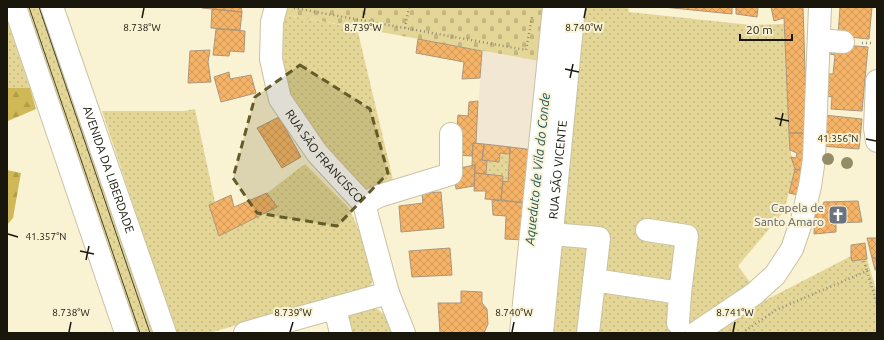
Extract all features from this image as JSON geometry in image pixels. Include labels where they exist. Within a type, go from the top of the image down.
[{"type":"street","points":[[15,7],[126,333]]},
{"type":"street","name":"AVENIDA DA LIBERDADE","points":[[52,7],[165,333]]},
{"type":"street","name":"RUA SÃO VICENTE","points":[[521,333],[554,7]]},
{"type":"street","name":"RUA SÃO VICENTE","points":[[542,333],[574,7]]},
{"type":"street","points":[[647,230],[687,236],[680,293],[687,328],[754,294],[775,275],[792,249],[802,220],[810,186],[814,159],[820,7]]},
{"type":"street","name":"RUA SÃO FRANCISCO","points":[[271,12],[271,59],[280,99],[317,153],[364,204],[388,292],[404,333]]},
{"type":"street","points":[[819,40],[843,42]]},
{"type":"street","points":[[877,81],[877,141]]},
{"type":"street","points":[[364,204],[379,196],[451,174],[451,134]]},
{"type":"street","points":[[552,234],[599,238],[588,333]]},
{"type":"street","points":[[594,280],[680,293]]},
{"type":"street","points":[[244,333],[388,292]]},
{"type":"street","points":[[335,308],[341,333]]},
{"type":"path","points":[[405,28],[409,7]]},
{"type":"path","points":[[290,8],[526,50],[532,14]]},
{"type":"path","points":[[864,261],[877,304]]},
{"type":"path","points":[[743,333],[776,310],[867,272]]},
{"type":"highlighted area","points":[[300,65],[370,109],[388,173],[337,226],[257,213],[233,178],[255,97]]},
{"type":"shaded area","points":[[482,51],[539,61],[534,150],[476,143]]},
{"type":"green space","points":[[24,7],[46,7],[157,333],[132,333]]},
{"type":"green space","points":[[283,7],[545,7],[539,61],[282,14]]},
{"type":"green space","points":[[586,7],[628,7],[629,12],[751,25],[784,24],[791,154],[795,169],[784,211],[738,266],[752,285],[682,333],[551,333]]},
{"type":"green space","points":[[282,14],[357,28],[394,184],[368,197],[356,180],[304,117],[294,100],[286,81],[281,54]]},
{"type":"green space","points":[[7,19],[30,88],[7,88]]},
{"type":"green space","points":[[7,88],[30,88],[36,109],[8,121],[7,123]]},
{"type":"green space","points":[[195,109],[215,202],[209,205],[219,236],[276,207],[267,193],[305,164],[348,207],[353,216],[363,243],[373,281],[370,287],[209,333],[176,333],[102,111],[184,111]]},
{"type":"green space","points":[[500,153],[510,154],[508,182],[503,181],[503,176],[486,174],[487,161],[499,162]]},
{"type":"green space","points":[[7,170],[21,173],[13,218],[7,225]]},
{"type":"green space","points":[[851,256],[853,261],[867,259],[877,293],[877,333],[714,333],[756,305]]},
{"type":"green space","points":[[375,307],[386,316],[391,333],[347,333],[344,315]]},
{"type":"building","points":[[241,7],[242,12],[202,8]]},
{"type":"building","points":[[663,7],[732,7],[732,14]]},
{"type":"building","points":[[736,7],[758,7],[757,17],[736,14]]},
{"type":"building","points":[[771,7],[803,7],[807,133],[789,133],[784,18],[774,21]]},
{"type":"building","points":[[840,7],[872,7],[869,39],[838,36]]},
{"type":"building","points":[[212,9],[242,12],[240,30],[211,28]]},
{"type":"building","points":[[216,29],[245,31],[244,52],[230,51],[229,56],[213,55]]},
{"type":"building","points":[[418,39],[482,51],[480,78],[462,79],[464,62],[416,53]]},
{"type":"building","points":[[831,44],[868,47],[862,111],[831,109],[832,97],[826,96],[829,74],[833,74],[835,55],[830,54]]},
{"type":"building","points":[[210,50],[208,62],[211,82],[188,83],[190,51]]},
{"type":"building","points":[[229,72],[230,79],[251,75],[256,93],[221,102],[214,77]]},
{"type":"building","points":[[478,101],[476,143],[473,143],[472,156],[455,155],[458,115],[468,116],[469,102]]},
{"type":"building","points":[[824,115],[862,119],[859,149],[821,146]]},
{"type":"building","points":[[279,117],[301,157],[282,168],[257,128]]},
{"type":"building","points":[[789,133],[807,133],[808,172],[795,169],[791,157],[796,158],[797,153],[790,150]]},
{"type":"building","points":[[473,143],[484,144],[482,160],[487,161],[486,174],[475,173],[475,165],[472,166]]},
{"type":"building","points":[[484,144],[510,147],[510,154],[500,153],[499,162],[482,160]]},
{"type":"building","points":[[510,147],[534,150],[527,203],[501,200],[503,181],[508,182]]},
{"type":"building","points":[[475,165],[474,186],[456,189],[454,169]]},
{"type":"building","points":[[795,169],[808,172],[802,196],[789,193]]},
{"type":"building","points":[[475,173],[503,176],[501,200],[485,199],[486,191],[474,191]]},
{"type":"building","points":[[441,192],[444,228],[401,232],[399,206],[423,203],[422,193]]},
{"type":"building","points":[[267,193],[277,207],[219,236],[209,205],[231,195],[234,207]]},
{"type":"building","points":[[492,200],[527,203],[524,240],[505,239],[506,216],[493,215]]},
{"type":"building","name":"Capela de Santo Amaro","points":[[858,201],[862,222],[836,223],[836,232],[814,234],[815,208],[823,205],[824,202]]},
{"type":"building","points":[[867,238],[877,238],[877,258],[872,258]]},
{"type":"building","points":[[865,243],[867,259],[852,261],[851,245]]},
{"type":"building","points":[[450,248],[452,275],[412,277],[409,251]]},
{"type":"building","points":[[872,258],[877,258],[877,270],[875,270]]},
{"type":"building","points":[[461,291],[482,292],[482,303],[487,309],[488,324],[484,333],[440,333],[438,303],[461,303]]},
{"type":"tram line","points":[[29,7],[140,333]]},
{"type":"tram line","points":[[39,7],[150,333]]},
{"type":"place","name":"Capela de Santo Amaro","points":[[838,215]]},
{"type":"water label","name":"Aqueduto de Vila do Conde","points":[[537,169]]}]
